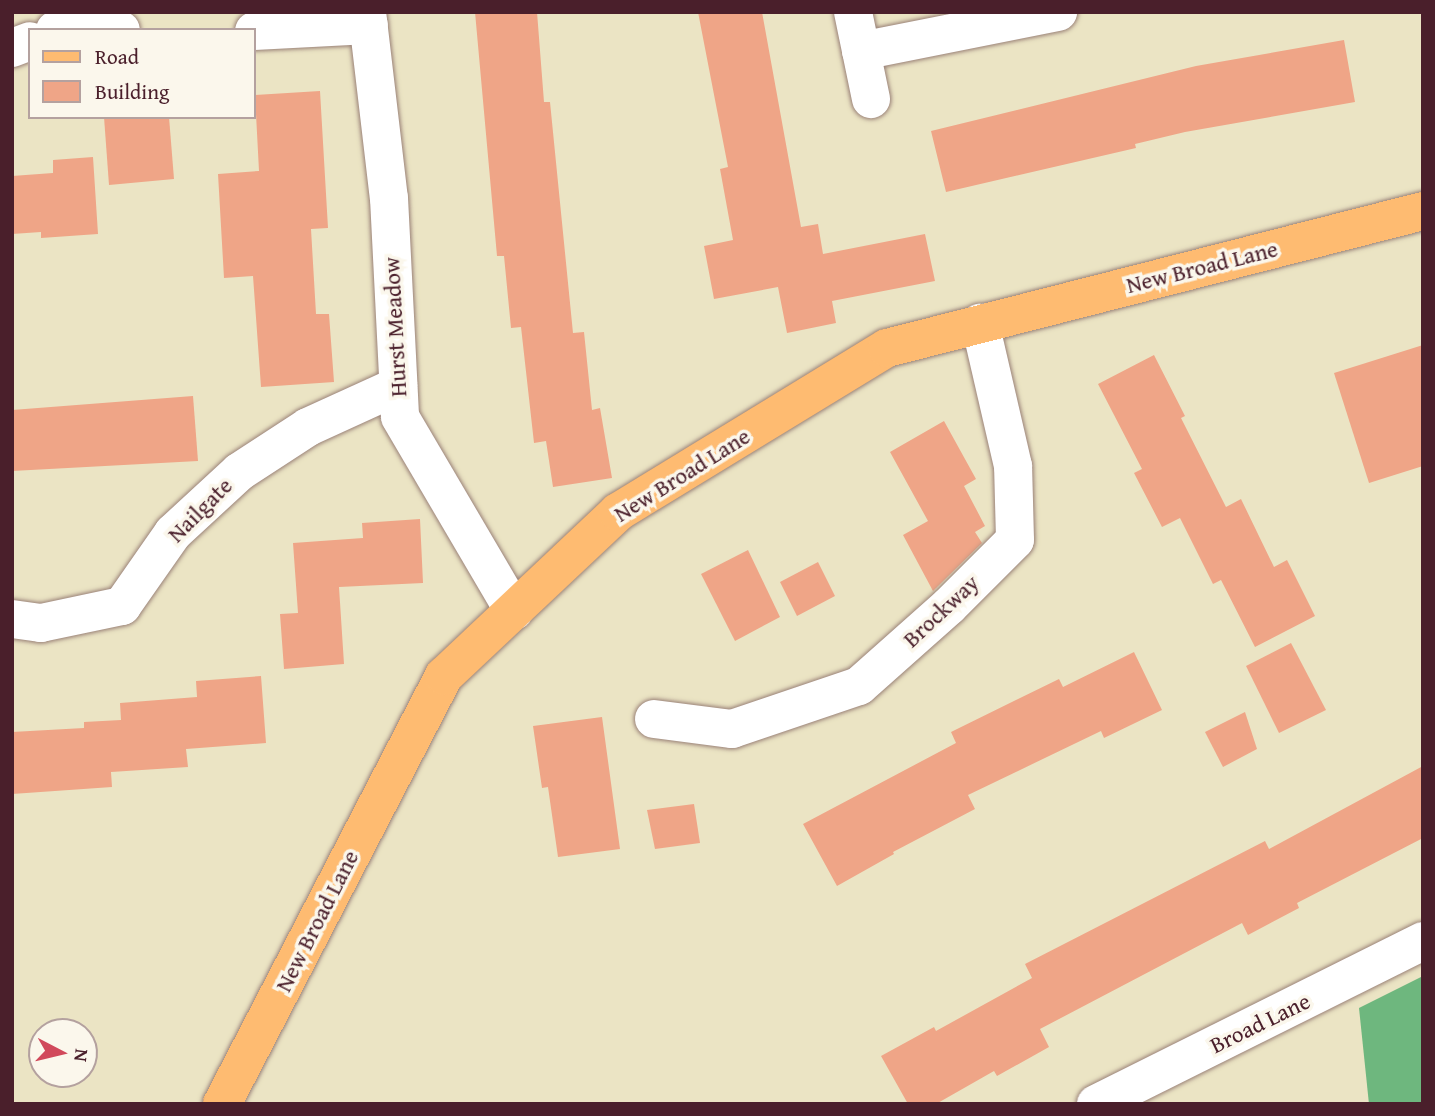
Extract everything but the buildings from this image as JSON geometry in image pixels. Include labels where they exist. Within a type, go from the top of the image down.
[{"type":"main road","name":"New Broad Lane","points":[[222,1104],[444,676],[618,512],[887,348],[1423,211]]},
{"type":"street","points":[[853,12],[871,99]]},
{"type":"street","points":[[861,51],[1058,12]]},
{"type":"street","points":[[256,31],[368,19]]},
{"type":"street","name":"Hurst Meadow","points":[[368,19],[389,198],[400,417],[514,611]]},
{"type":"street","points":[[59,28],[66,25],[99,28]]},
{"type":"street","name":"Brockway","points":[[654,719],[732,729],[859,686],[949,607],[1015,540],[1013,466],[980,323]]},
{"type":"street","name":"Nailgate","points":[[12,619],[41,623],[122,606],[173,533],[239,472],[309,427],[398,386]]},
{"type":"street","name":"Broad Lane","points":[[1096,1104],[1423,941]]},
{"type":"green space","points":[[1423,976],[1423,1104],[1369,1104],[1359,1008]]}]
